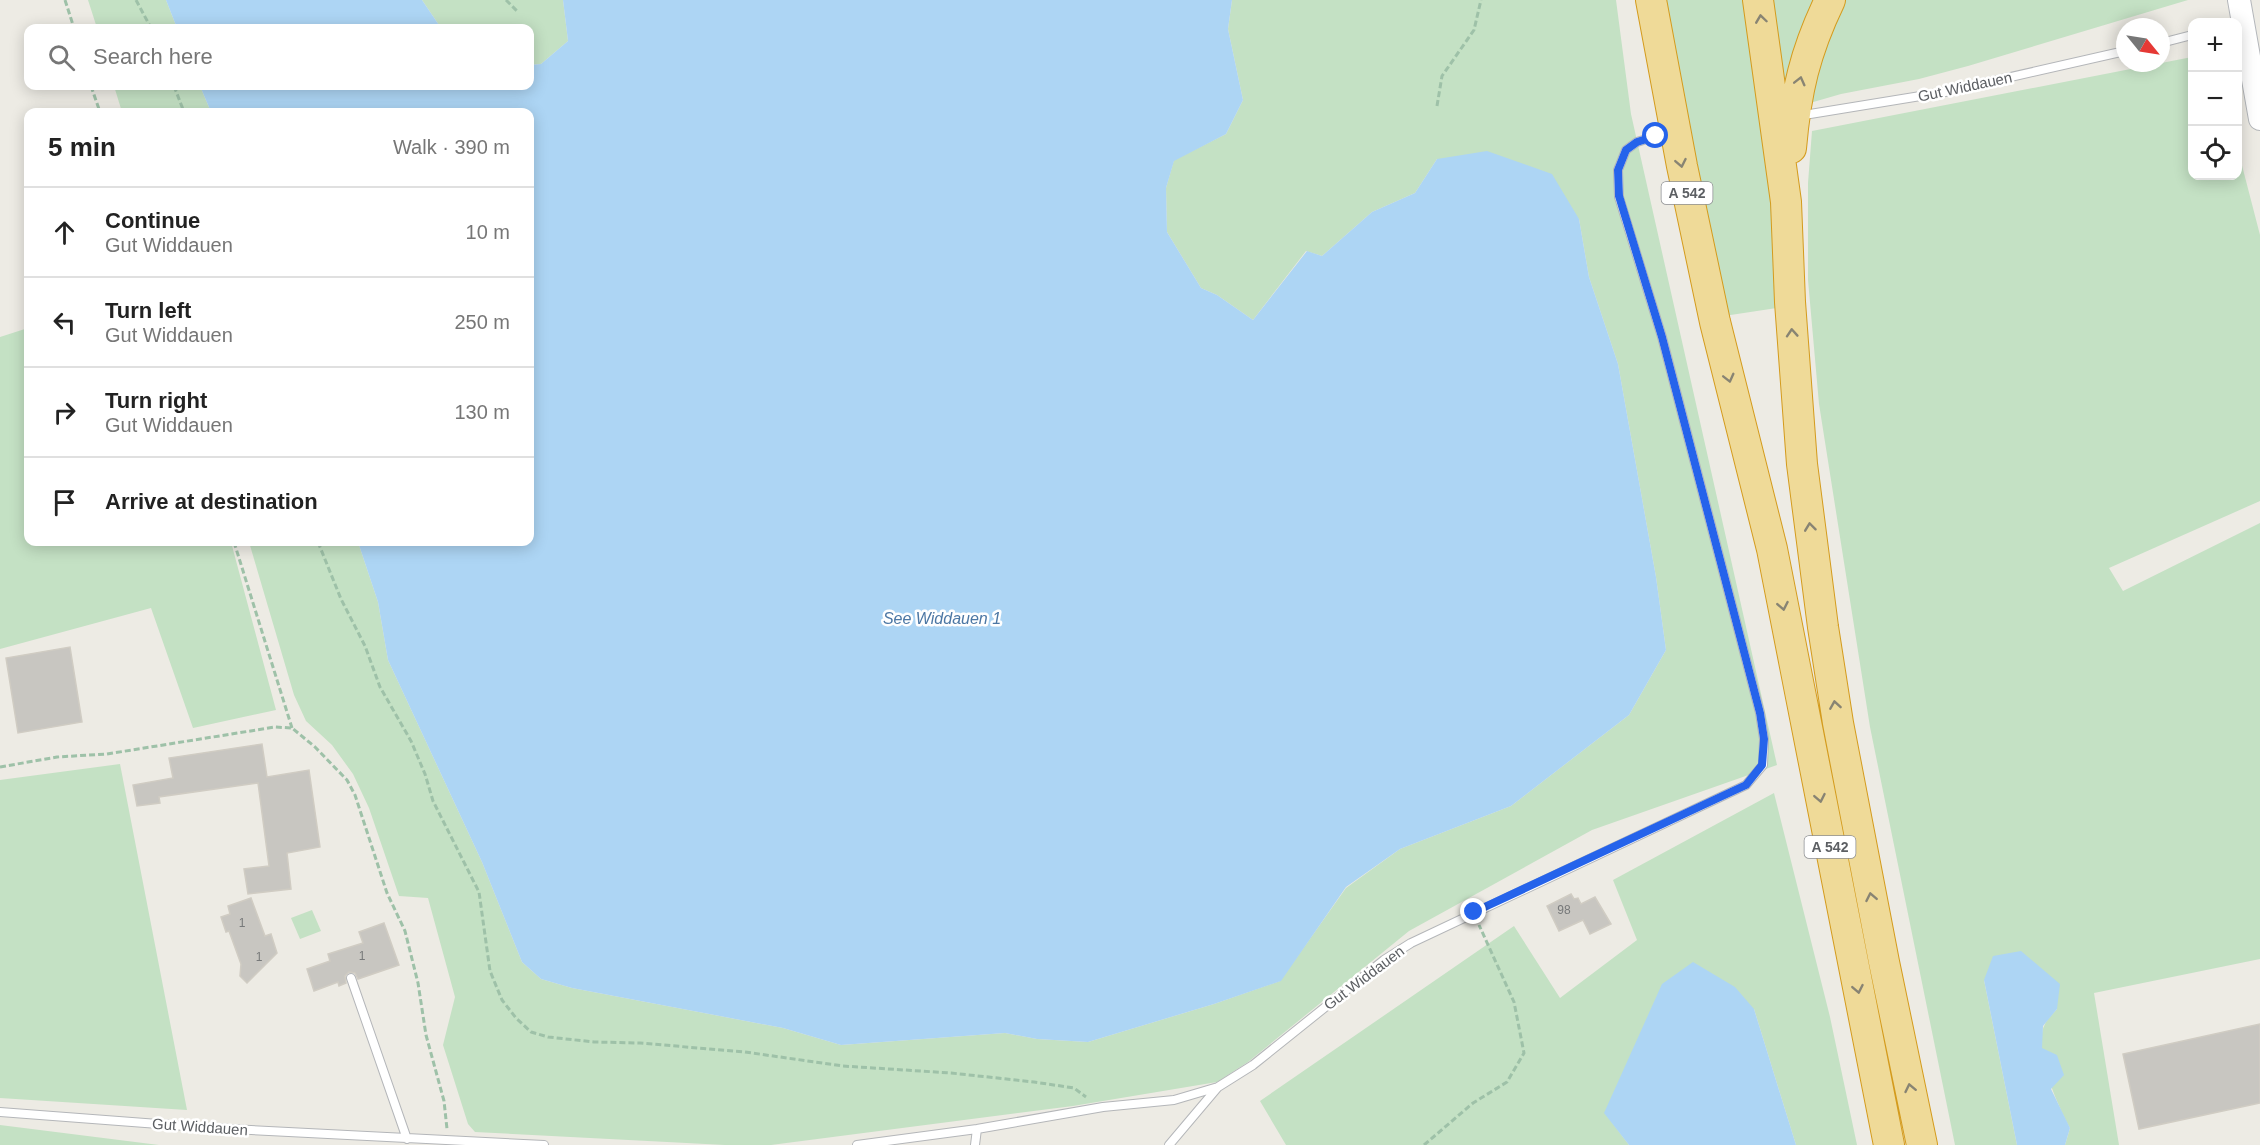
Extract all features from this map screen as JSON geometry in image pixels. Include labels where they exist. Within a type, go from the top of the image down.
[{"type":"highway","points":[[1651,0],[1664,64]]},
{"type":"highway","name":"A 542","points":[[1657,0],[1664,64],[1682,166],[1715,322],[1772,549],[1889,1145]]},
{"type":"highway","name":"A 542","points":[[1758,0],[1786,202],[1790,302],[1802,464],[1823,627],[1838,723],[1922,1145]]},
{"type":"highway","points":[[1786,202],[1798,87],[1807,53],[1830,0]]},
{"type":"main road","points":[[2239,0],[2240,18]]},
{"type":"main road","points":[[2242,34],[2260,119]]},
{"type":"lane","points":[[2170,41],[2188,36]]},
{"type":"lane","name":"Gut Widdauen","points":[[1804,115],[1945,92],[2116,53]]},
{"type":"lane","name":"Gut Widdauen","points":[[857,1145],[977,1129],[1103,1107],[1174,1100],[1218,1087],[1253,1065],[1384,960],[1411,943],[1746,785],[1762,765],[1764,739],[1760,713],[1662,337],[1619,196],[1618,170],[1626,150],[1637,142],[1656,136]]},
{"type":"lane","points":[[351,978],[407,1139]]},
{"type":"lane","points":[[1169,1145],[1218,1087]]},
{"type":"lane","name":"Gut Widdauen","points":[[0,1112],[211,1128],[544,1145]]},
{"type":"lane","points":[[975,1145],[977,1129]]},
{"type":"path","points":[[65,0],[73,24]]},
{"type":"path","points":[[135,0],[149,24]]},
{"type":"path","points":[[506,0],[517,11]]},
{"type":"path","points":[[1437,106],[1442,76],[1474,30],[1480,0]]},
{"type":"path","points":[[92,90],[99,108]]},
{"type":"path","points":[[176,90],[182,108]]},
{"type":"path","points":[[235,546],[292,728],[315,747],[347,780],[363,814],[387,893],[405,931],[418,983],[426,1035],[444,1101],[447,1140]]},
{"type":"path","points":[[320,546],[365,646],[380,687],[411,741],[433,801],[479,892],[490,971],[502,1000],[531,1032],[548,1037],[594,1042],[640,1043],[745,1052],[843,1066],[951,1073],[1034,1082],[1074,1088],[1103,1107]]},
{"type":"path","points":[[0,767],[57,757],[107,754],[275,727],[292,728]]},
{"type":"path","points":[[1424,1145],[1473,1103],[1507,1082],[1524,1053],[1514,1002],[1474,912]]},
{"type":"green space","points":[[88,0],[166,0],[175,24],[96,24]]},
{"type":"green space","points":[[422,0],[563,0],[568,41],[541,64],[534,65],[534,24],[438,24]]},
{"type":"green space","points":[[1232,0],[1616,0],[1631,114],[1777,765],[1592,830],[1409,931],[1248,1062],[1217,1082],[1073,1106],[771,1145],[725,1145],[475,1132],[468,1124],[443,1045],[455,997],[428,898],[399,896],[369,808],[353,774],[332,745],[306,721],[294,695],[250,546],[359,546],[378,602],[388,660],[482,862],[522,962],[541,979],[572,988],[783,1028],[841,1045],[1005,1033],[1037,1039],[1088,1042],[1214,1004],[1280,981],[1346,888],[1400,849],[1511,806],[1629,715],[1666,650],[1656,577],[1618,364],[1589,277],[1579,219],[1437,159],[1415,193],[1372,212],[1322,256],[1306,251],[1253,320],[1217,295],[1201,288],[1167,232],[1166,188],[1174,160],[1226,134],[1243,100],[1228,29]]},
{"type":"green space","points":[[1666,0],[1750,0],[1783,307],[1724,316]]},
{"type":"green space","points":[[1767,0],[1820,0],[1787,106]]},
{"type":"green space","points":[[1837,0],[2188,0],[2128,18],[2116,18],[2116,22],[1968,66],[1919,79],[1841,94],[1803,105]]},
{"type":"green space","points":[[2188,58],[2188,180],[2242,180],[2242,165],[2260,235],[2260,501],[2109,568],[2123,591],[2260,523],[2260,959],[2094,993],[2119,1145],[2065,1145],[2070,1128],[2053,1092],[2042,1047],[2045,1024],[2057,1009],[1984,980],[2017,1145],[1955,1145],[1870,727],[1819,404],[1808,280],[1808,183],[1812,131],[2116,72],[2170,72],[2170,61]]},
{"type":"green space","points":[[115,90],[202,90],[209,108],[121,108]]},
{"type":"green space","points":[[24,329],[24,546],[232,546],[276,710],[193,728],[151,608],[0,649],[0,337]]},
{"type":"green space","points":[[120,764],[187,1110],[0,1098],[0,780]]},
{"type":"green space","points":[[1774,793],[1830,1017],[1857,1145],[1796,1145],[1754,1009],[1605,1113],[1629,1145],[1286,1145],[1260,1101],[1514,926],[1560,998],[1637,940],[1613,880]]},
{"type":"green space","points":[[312,910],[321,931],[300,939],[291,918]]},
{"type":"green space","points":[[0,1125],[159,1145],[0,1145]]},
{"type":"water","points":[[166,0],[422,0],[438,24],[175,24]]},
{"type":"water","name":"See Widdauen 1","points":[[563,0],[1232,0],[1228,29],[1243,100],[1226,134],[1174,161],[1166,188],[1167,232],[1201,288],[1217,295],[1253,320],[1307,251],[1322,256],[1372,212],[1415,193],[1437,159],[1487,151],[1552,174],[1579,219],[1589,277],[1618,364],[1656,577],[1666,650],[1629,715],[1511,806],[1400,849],[1346,887],[1281,981],[1088,1042],[1037,1039],[1005,1033],[841,1045],[783,1028],[572,988],[541,979],[522,962],[482,862],[388,660],[378,602],[359,546],[534,546],[534,108],[209,108],[202,90],[534,90],[534,65],[541,64],[568,41]]},
{"type":"water","points":[[2021,951],[2060,984],[2057,1009],[2043,1026],[2042,1048],[2057,1055],[2064,1075],[2051,1089],[2070,1128],[2065,1145],[2017,1145],[1984,980],[1993,956]]},
{"type":"water","points":[[1693,962],[1735,987],[1754,1009],[1796,1145],[1629,1145],[1604,1113],[1662,984]]},
{"type":"building","points":[[70,647],[82,722],[18,733],[6,658]]},
{"type":"building","points":[[262,744],[267,777],[309,770],[320,847],[287,853],[291,889],[248,894],[244,869],[269,866],[258,783],[159,797],[160,803],[137,806],[133,785],[173,778],[169,758]]},
{"type":"building","points":[[1571,894],[1574,899],[1578,898],[1581,904],[1595,897],[1611,924],[1590,934],[1583,920],[1559,931],[1547,906]]},
{"type":"building","points":[[251,898],[265,936],[271,934],[277,953],[247,983],[240,976],[241,964],[229,931],[226,932],[221,917],[230,914],[228,906]]},
{"type":"building","points":[[384,923],[399,965],[358,979],[355,973],[349,972],[345,976],[346,983],[339,986],[338,982],[314,991],[307,969],[330,961],[328,954],[363,943],[359,932]]},
{"type":"building","points":[[2260,1024],[2260,1103],[2139,1129],[2123,1054]]},
{"type":"route","points":[[1474,912],[1746,785],[1762,765],[1764,739],[1760,713],[1662,337],[1619,196],[1618,170],[1626,150],[1637,142],[1656,136]]}]
